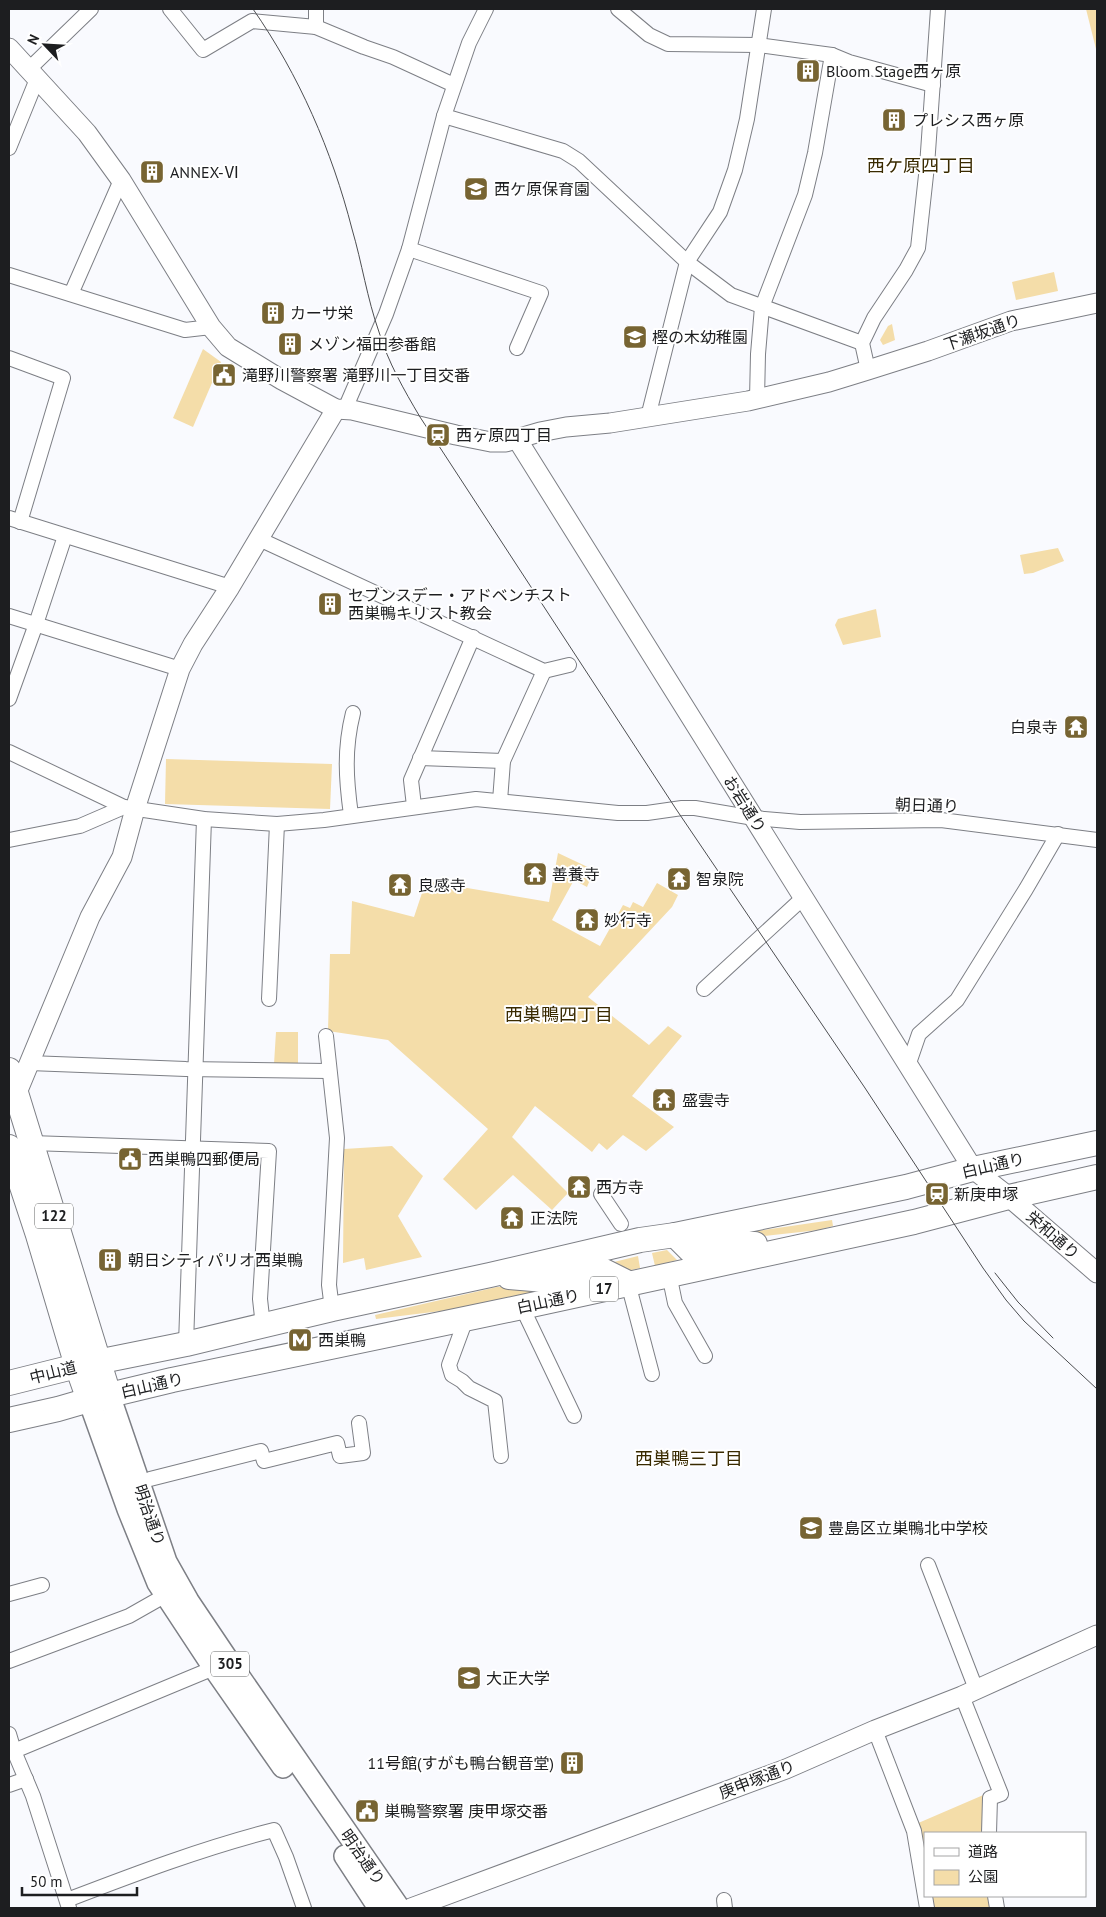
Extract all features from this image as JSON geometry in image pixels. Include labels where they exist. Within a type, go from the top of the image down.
[{"type":"highway","name":"明治通り","points":[[15,1078],[15,1153],[89,1327],[88,1364],[99,1397]]},
{"type":"highway","name":"白山通り","points":[[88,1364],[186,1344],[332,1309],[640,1240],[675,1235],[906,1187],[973,1169],[1097,1143]]},
{"type":"highway","name":"白山通り","points":[[9,1420],[172,1380],[914,1222],[1009,1197],[1097,1178]]},
{"type":"highway","points":[[675,1235],[691,1251],[734,1244],[810,1244]]},
{"type":"highway","points":[[490,1275],[545,1280],[598,1268],[628,1283]]},
{"type":"highway","name":"中山道","points":[[9,1383],[88,1364]]},
{"type":"main road","name":"明治通り","points":[[99,1397],[128,1509],[158,1583],[166,1596],[221,1665],[399,1908]]},
{"type":"main road","name":"明治通り","points":[[99,1397],[166,1562],[221,1665],[379,1908]]},
{"type":"street","points":[[9,148],[33,75],[91,9]]},
{"type":"street","points":[[170,9],[203,50],[252,22],[316,27],[364,48],[393,57],[454,84]]},
{"type":"street","points":[[316,9],[316,27]]},
{"type":"street","points":[[328,1071],[196,1069],[15,1078],[90,917],[122,857],[130,808],[180,669],[193,644],[341,409],[379,334],[409,249],[454,84],[486,9]]},
{"type":"street","points":[[618,9],[649,35],[668,44],[758,45],[832,55],[849,62],[933,85]]},
{"type":"street","points":[[648,416],[687,262],[720,212],[735,170],[747,119],[764,9]]},
{"type":"street","points":[[868,370],[862,343],[874,318],[906,270],[918,248],[927,166],[938,9]]},
{"type":"street","name":"下瀬坂通り","points":[[9,48],[87,133],[121,180],[210,328],[228,347],[282,380],[341,409],[477,439],[506,442],[566,427],[610,423],[757,399],[868,370],[1011,321],[1097,303]]},
{"type":"street","points":[[757,399],[762,307],[806,195],[832,55]]},
{"type":"street","points":[[444,116],[563,151],[580,161],[687,262],[731,295],[862,343]]},
{"type":"street","points":[[71,294],[121,180]]},
{"type":"street","points":[[409,249],[541,293],[517,348]]},
{"type":"street","points":[[9,275],[184,330],[210,328]]},
{"type":"street","points":[[9,358],[63,378],[14,520],[230,587]]},
{"type":"street","name":"お岩通り","points":[[517,439],[973,1169]]},
{"type":"street","points":[[9,699],[65,536]]},
{"type":"street","points":[[259,539],[544,671],[569,665]]},
{"type":"street","points":[[9,616],[180,669]]},
{"type":"street","points":[[414,806],[410,780],[473,637]]},
{"type":"street","points":[[500,801],[503,761],[544,671]]},
{"type":"street","points":[[352,815],[346,778],[348,735],[353,713]]},
{"type":"street","points":[[9,752],[130,808]]},
{"type":"street","points":[[420,758],[503,761]]},
{"type":"street","name":"朝日通り","points":[[130,808],[204,819],[277,824],[476,799],[618,813],[647,814],[682,808],[695,808],[754,818],[800,822],[941,820],[1097,840]]},
{"type":"street","points":[[9,840],[80,826],[130,808]]},
{"type":"street","points":[[186,1344],[204,819]]},
{"type":"street","points":[[269,999],[277,824]]},
{"type":"street","points":[[908,1066],[919,1034],[957,1000],[1058,834]]},
{"type":"street","points":[[704,989],[804,898]]},
{"type":"street","points":[[326,1036],[328,1071],[337,1138],[330,1285],[332,1309]]},
{"type":"street","points":[[15,1153],[192,1149],[268,1151],[260,1299],[263,1326]]},
{"type":"street","name":"栄和通り","points":[[973,1169],[1009,1197],[1097,1273]]},
{"type":"street","points":[[601,1194],[621,1224]]},
{"type":"street","points":[[669,1274],[675,1303],[705,1356]]},
{"type":"street","points":[[628,1283],[652,1374]]},
{"type":"street","points":[[522,1307],[574,1416]]},
{"type":"street","points":[[466,1318],[449,1365],[452,1375],[469,1388],[495,1401],[501,1456]]},
{"type":"street","points":[[150,1479],[261,1451],[264,1461],[337,1443],[340,1456],[363,1453],[359,1423]]},
{"type":"street","points":[[928,1565],[1001,1794],[990,1798],[989,1832]]},
{"type":"street","points":[[9,1594],[42,1585]]},
{"type":"street","points":[[9,1661],[129,1616],[166,1596]]},
{"type":"street","name":"庚申塚通り","points":[[411,1908],[786,1769],[969,1692],[1097,1635]]},
{"type":"street","points":[[14,1751],[221,1665]]},
{"type":"street","points":[[875,1730],[914,1831],[924,1890]]},
{"type":"street","points":[[9,1734],[68,1904],[147,1869],[274,1830],[304,1908]]},
{"type":"street","points":[[9,1785],[26,1779]]},
{"type":"green space","points":[[1086,9],[1097,9],[1097,53]]},
{"type":"green space","points":[[1054,272],[1058,291],[1016,300],[1012,282]]},
{"type":"green space","points":[[892,324],[895,340],[883,345],[880,340],[888,326]]},
{"type":"green space","points":[[203,349],[221,362],[193,427],[173,418]]},
{"type":"green space","points":[[1058,548],[1064,561],[1033,573],[1024,574],[1020,555]]},
{"type":"green space","points":[[876,609],[881,637],[843,645],[835,625],[838,619]]},
{"type":"green space","points":[[166,759],[332,764],[330,809],[165,804]]},
{"type":"green space","points":[[558,853],[594,870],[587,887],[574,880],[552,920],[600,946],[623,905],[630,908],[633,902],[643,907],[657,883],[678,895],[672,907],[588,997],[649,1045],[668,1026],[682,1036],[632,1096],[674,1127],[646,1151],[623,1135],[607,1150],[599,1143],[592,1152],[535,1106],[512,1137],[568,1193],[552,1210],[513,1175],[476,1210],[443,1179],[488,1129],[388,1040],[328,1031],[330,954],[350,954],[352,901],[414,917],[426,881],[549,902]]},
{"type":"green space","points":[[276,1032],[298,1032],[298,1065],[274,1064]]},
{"type":"green space","points":[[392,1146],[423,1176],[398,1216],[422,1257],[366,1270],[364,1258],[343,1263],[344,1149]]},
{"type":"green space","points":[[832,1220],[833,1226],[819,1230],[736,1239],[736,1234]]},
{"type":"green space","points":[[667,1250],[677,1260],[655,1266],[652,1253]]},
{"type":"green space","points":[[638,1256],[640,1268],[627,1271],[621,1265],[614,1262]]},
{"type":"green space","points":[[539,1285],[541,1291],[457,1309],[376,1319],[375,1315],[497,1287]]},
{"type":"green space","points":[[988,1793],[985,1832],[924,1832],[924,1860],[916,1824]]},
{"type":"green space","points":[[931,1897],[990,1897],[992,1908],[933,1908]]},
{"type":"tram line","points":[[253,9],[285,60],[324,143],[344,200],[371,306],[383,343],[397,376],[420,417],[676,809],[865,1088],[983,1268],[1024,1321],[1097,1389]]},
{"type":"tram line","points":[[995,1273],[1018,1302],[1053,1338]]},
{"type":"place","name":"Bloom Stage西ヶ原","points":[[808,71]]},
{"type":"place","name":"プレシス西ヶ原","points":[[894,120]]},
{"type":"place","name":"ANNEX-Ⅵ","points":[[152,172]]},
{"type":"place","name":"西ケ原保育園","points":[[476,189]]},
{"type":"place","name":"カーサ栄","points":[[273,313]]},
{"type":"place","name":"樫の木幼稚園","points":[[635,337]]},
{"type":"place","name":"メゾン福田参番館","points":[[290,344]]},
{"type":"place","name":"滝野川警察署 滝野川一丁目交番","points":[[224,375]]},
{"type":"place","name":"西ヶ原四丁目","points":[[438,435]]},
{"type":"place","name":"セブンスデー・アドベンチスト 西巣鴨キリスト教会","points":[[330,604]]},
{"type":"place","name":"白泉寺","points":[[1076,727]]},
{"type":"place","name":"善養寺","points":[[535,874]]},
{"type":"place","name":"智泉院","points":[[679,879]]},
{"type":"place","name":"良感寺","points":[[400,885]]},
{"type":"place","name":"妙行寺","points":[[587,920]]},
{"type":"place","name":"盛雲寺","points":[[664,1100]]},
{"type":"place","name":"西巣鴨四郵便局","points":[[130,1159]]},
{"type":"place","name":"西方寺","points":[[579,1187]]},
{"type":"place","name":"新庚申塚","points":[[937,1194]]},
{"type":"place","name":"正法院","points":[[512,1218]]},
{"type":"place","name":"朝日シティパリオ西巣鴨","points":[[110,1260]]},
{"type":"place","name":"西巣鴨","points":[[300,1340]]},
{"type":"place","name":"豊島区立巣鴨北中学校","points":[[811,1528]]},
{"type":"place","name":"大正大学","points":[[469,1678]]},
{"type":"place","name":"11号館(すがも鴨台観音堂)","points":[[572,1763]]},
{"type":"place","name":"巣鴨警察署 庚甲塚交番","points":[[367,1811]]},
{"type":"district","name":"西ケ原四丁目","points":[[921,166]]},
{"type":"district","name":"西巣鴨四丁目","points":[[559,1015]]},
{"type":"district","name":"西巣鴨三丁目","points":[[689,1459]]}]
